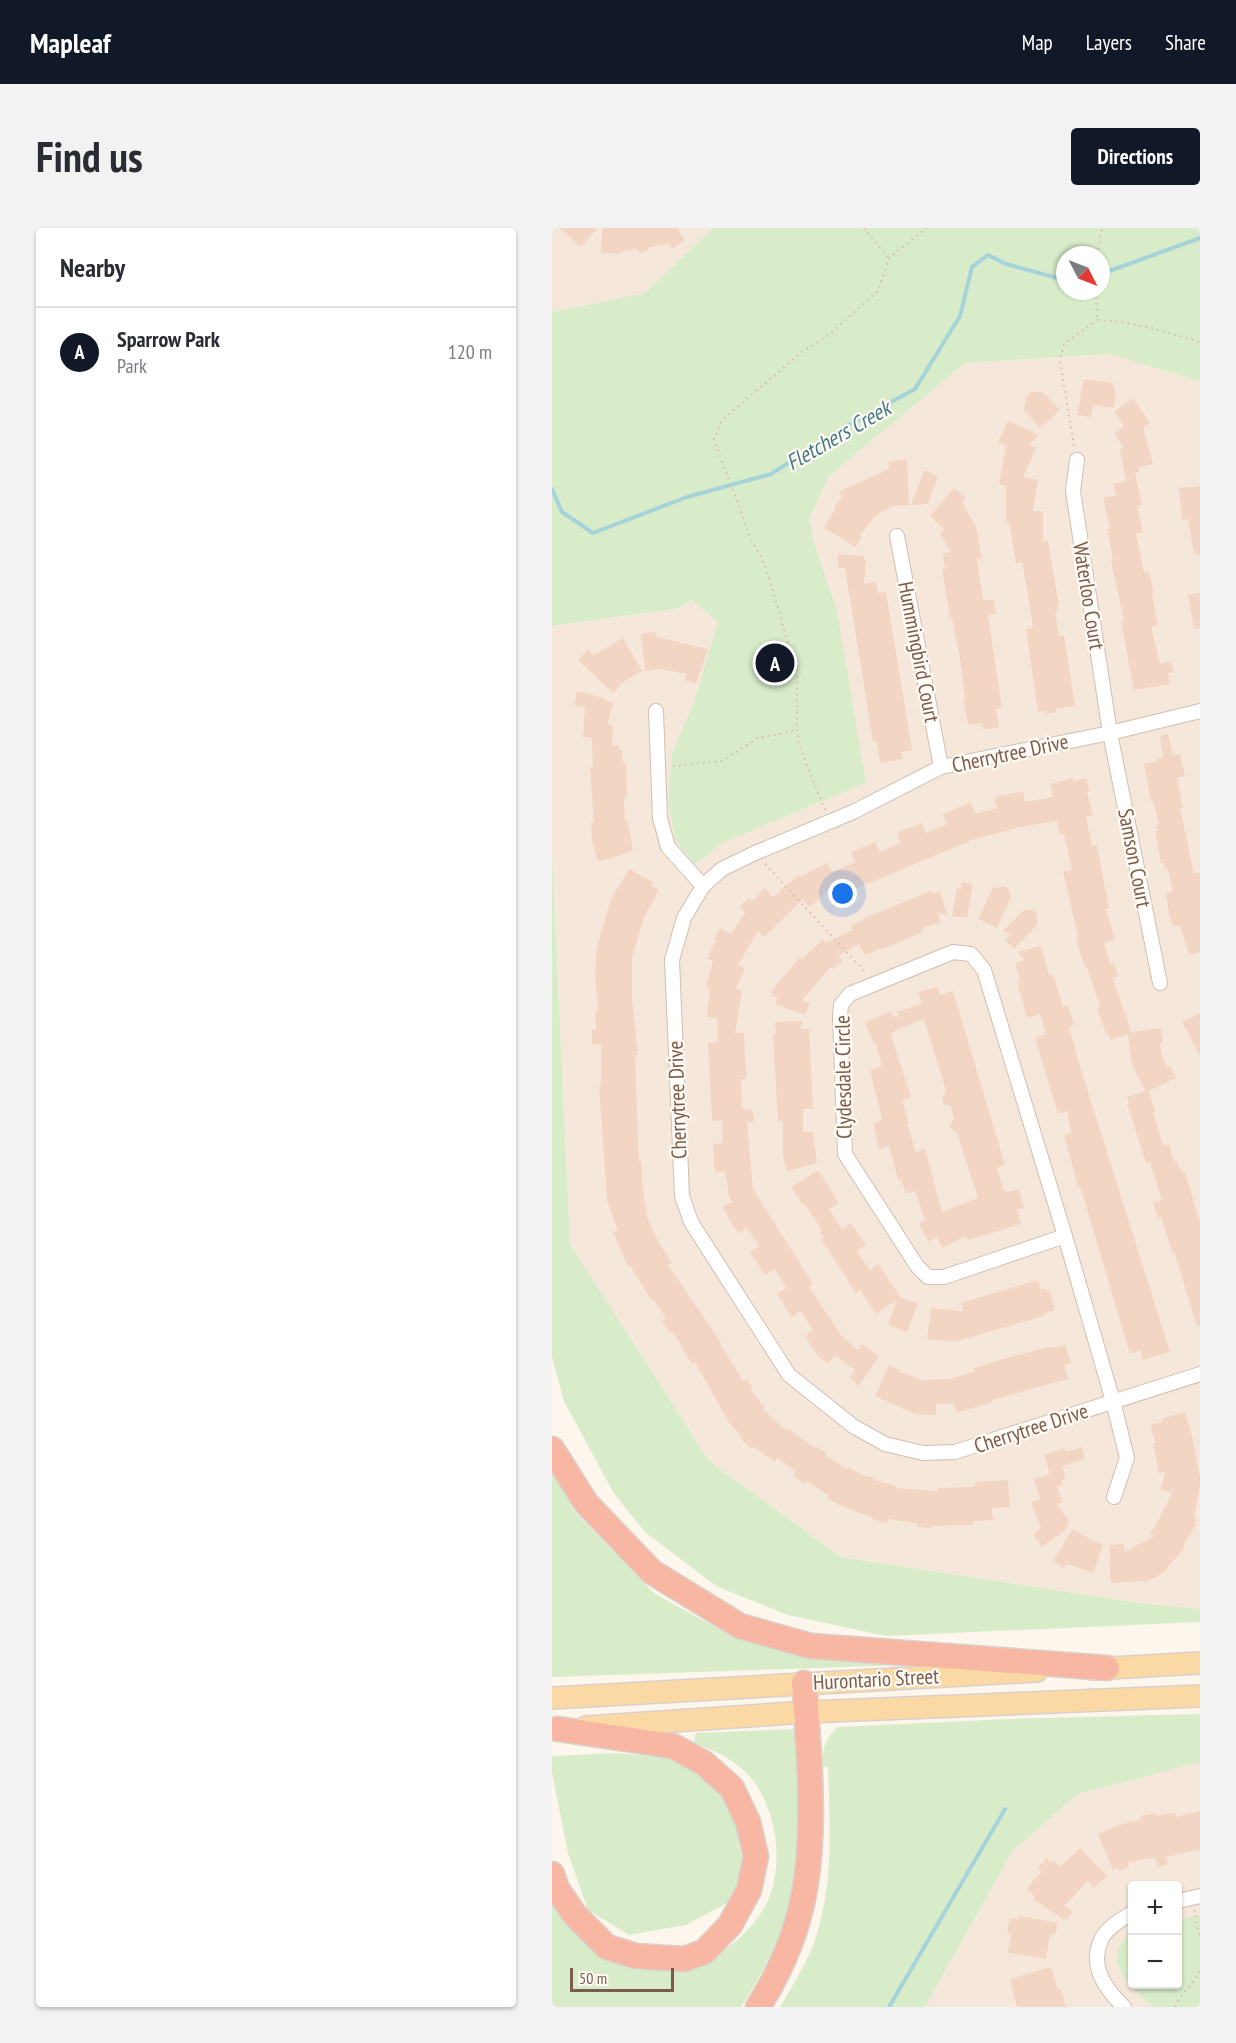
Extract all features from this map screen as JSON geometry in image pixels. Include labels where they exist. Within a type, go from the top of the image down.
[{"type":"highway","points":[[552,1449],[586,1503],[652,1572],[740,1626],[811,1646],[1107,1668]]},
{"type":"highway","points":[[758,2007],[792,1940],[807,1882],[811,1852],[811,1824],[804,1683]]},
{"type":"highway","points":[[552,1874],[557,1889],[575,1915],[607,1947],[636,1956],[684,1959],[704,1952],[730,1925],[749,1890],[756,1856],[748,1822],[732,1788],[704,1763],[673,1746],[555,1729]]},
{"type":"main road","name":"Hurontario Street","points":[[554,1697],[1200,1663]]},
{"type":"main road","name":"Hurontario Street","points":[[555,1729],[807,1712],[1200,1696]]},
{"type":"street","name":"Waterloo Court","points":[[1077,460],[1073,491],[1110,733]]},
{"type":"street","name":"Hummingbird Court","points":[[897,536],[941,767]]},
{"type":"street","points":[[656,711],[660,767],[660,818],[668,846],[703,886]]},
{"type":"street","name":"Cherrytree Drive","points":[[1200,711],[1110,733],[941,767],[853,812],[755,853],[722,869],[703,886],[684,918],[672,960],[682,1196],[691,1222],[789,1375],[853,1426],[885,1444],[923,1453],[955,1452],[1200,1374]]},
{"type":"street","name":"Samson Court","points":[[1110,733],[1160,983]]},
{"type":"street","name":"Clydesdale Circle","points":[[1065,1236],[944,1277],[928,1277],[917,1266],[845,1154],[841,1005],[850,994],[953,952],[971,954],[984,970],[1065,1236],[1113,1401],[1127,1458],[1114,1497]]},
{"type":"street","points":[[1124,2007],[1110,1994],[1101,1977],[1097,1960],[1101,1940],[1117,1923],[1128,1916]]},
{"type":"path","points":[[864,228],[889,258]]},
{"type":"path","points":[[830,821],[799,745],[797,672],[765,565],[751,539],[714,440],[722,420],[802,352],[830,334],[878,291],[889,258],[926,228]]},
{"type":"path","points":[[1098,246],[1102,228]]},
{"type":"path","points":[[1096,300],[1097,320]]},
{"type":"path","points":[[1077,460],[1070,433],[1060,360],[1064,344],[1097,320],[1117,320],[1200,342]]},
{"type":"path","points":[[660,767],[722,761],[758,738],[797,730]]},
{"type":"path","points":[[755,853],[875,982]]},
{"type":"path","points":[[1196,1897],[1200,1938]]},
{"type":"path","points":[[1175,2007],[1178,1999],[1198,1976],[1200,1970]]},
{"type":"shaded area","points":[[552,228],[713,228],[645,293],[552,312]]},
{"type":"shaded area","points":[[1109,354],[1200,381],[1200,1613],[841,1557],[709,1461],[570,1244],[552,853],[552,626],[680,608],[691,600],[718,622],[693,704],[672,754],[668,802],[675,839],[695,865],[722,843],[866,783],[809,519],[829,476],[965,363]]},
{"type":"shaded area","points":[[1200,1762],[1200,2007],[925,2007],[1013,1850],[1078,1794]]},
{"type":"green space","points":[[713,228],[1200,228],[1200,381],[1109,354],[965,363],[829,476],[809,519],[814,543],[837,611],[866,783],[722,843],[695,865],[675,840],[668,802],[672,754],[693,704],[718,622],[691,600],[680,608],[552,626],[552,312],[645,293]]},
{"type":"green space","points":[[552,853],[570,1244],[709,1461],[841,1557],[1138,1603],[1200,1609],[1200,1622],[886,1636],[788,1615],[716,1586],[645,1532],[613,1492],[564,1401],[552,1357]]},
{"type":"green space","points":[[552,1467],[574,1511],[655,1594],[730,1635],[779,1649],[904,1665],[552,1677]]},
{"type":"green space","points":[[1200,1714],[1200,1762],[1078,1794],[1013,1850],[925,2007],[780,2007],[802,1969],[820,1924],[828,1880],[829,1857],[828,1767],[821,1767],[822,1755],[830,1736],[838,1727],[1010,1719]]},
{"type":"green space","points":[[794,1729],[797,1756],[797,1828],[791,1894],[774,1946],[741,2007],[552,2007],[552,1902],[589,1944],[696,1961],[707,1960],[721,1952],[753,1924],[766,1905],[775,1875],[776,1842],[769,1810],[754,1782],[742,1768],[727,1758],[694,1743],[696,1733]]},
{"type":"green space","points":[[616,1753],[672,1758],[718,1788],[736,1827],[744,1870],[729,1902],[686,1925],[629,1935],[588,1910],[568,1853],[552,1773],[552,1756]]},
{"type":"green space","points":[[1200,1915],[1200,2007],[1152,2007],[1134,1989],[1182,1989],[1182,1919]]},
{"type":"green space","points":[[1128,1936],[1128,1982],[1117,1962],[1117,1953]]},
{"type":"building","points":[[559,228],[597,228],[581,247]]},
{"type":"building","points":[[602,228],[677,228],[685,240],[672,249],[669,244],[650,247],[646,252],[641,253],[636,249],[621,252],[621,254],[601,253]]},
{"type":"building","points":[[1084,379],[1114,383],[1113,388],[1116,388],[1114,408],[1093,405],[1091,417],[1077,415]]},
{"type":"building","points":[[1031,392],[1043,392],[1060,410],[1040,428],[1024,410],[1026,397]]},
{"type":"building","points":[[1133,398],[1150,423],[1143,428],[1153,464],[1138,468],[1139,472],[1135,473],[1142,505],[1137,506],[1143,532],[1136,534],[1144,572],[1149,571],[1154,594],[1152,595],[1158,625],[1151,626],[1160,664],[1171,661],[1174,672],[1168,673],[1170,684],[1134,690],[1121,622],[1124,621],[1111,561],[1113,560],[1107,529],[1110,529],[1103,498],[1116,495],[1113,484],[1126,481],[1120,449],[1124,448],[1114,434],[1124,426],[1114,412]]},
{"type":"building","points":[[1008,421],[1039,435],[1029,445],[1036,448],[1023,477],[1038,480],[1033,511],[1043,511],[1043,542],[1048,541],[1059,606],[1057,606],[1058,611],[1055,611],[1059,636],[1064,635],[1075,706],[1056,709],[1056,712],[1046,714],[1046,711],[1038,712],[1026,629],[1033,628],[1027,589],[1022,562],[1016,564],[1009,522],[1006,522],[1006,486],[999,484],[1006,446],[998,442]]},
{"type":"building","points":[[907,460],[909,505],[893,506],[876,515],[860,535],[862,536],[856,547],[824,528],[836,508],[834,507],[843,496],[838,492],[889,469],[889,461]]},
{"type":"building","points":[[924,470],[938,476],[928,504],[911,505]]},
{"type":"building","points":[[1200,486],[1200,554],[1194,554],[1188,519],[1182,519],[1179,488]]},
{"type":"building","points":[[954,488],[966,498],[962,502],[976,527],[982,558],[977,559],[983,600],[994,600],[996,614],[988,615],[1002,708],[996,709],[999,727],[983,730],[982,723],[968,725],[960,659],[942,569],[945,569],[943,553],[951,552],[940,533],[945,530],[930,516]]},
{"type":"building","points":[[838,554],[864,556],[866,560],[864,584],[876,582],[878,593],[886,592],[912,750],[901,752],[903,759],[880,763],[877,742],[873,742],[845,568],[838,568]]},
{"type":"building","points":[[1200,593],[1200,628],[1194,629],[1188,595]]},
{"type":"building","points":[[655,632],[656,637],[708,649],[696,684],[684,680],[687,674],[661,669],[645,671],[641,634]]},
{"type":"building","points":[[623,638],[642,671],[622,683],[613,693],[578,660],[588,649],[594,655]]},
{"type":"building","points":[[577,691],[607,699],[605,701],[613,703],[607,725],[613,725],[612,746],[619,745],[619,750],[622,750],[623,763],[626,763],[625,822],[628,822],[633,851],[598,862],[592,840],[591,822],[594,822],[590,767],[593,767],[592,738],[583,737],[585,707],[574,705]]},
{"type":"building","points":[[1168,734],[1173,755],[1180,754],[1184,771],[1185,776],[1177,778],[1183,808],[1180,808],[1194,874],[1200,872],[1200,952],[1189,955],[1180,925],[1173,927],[1169,914],[1166,893],[1173,892],[1168,869],[1165,870],[1164,863],[1161,863],[1155,831],[1158,831],[1156,824],[1159,824],[1153,801],[1151,802],[1144,764],[1163,757],[1160,736]]},
{"type":"building","points":[[1073,778],[1074,781],[1086,778],[1090,792],[1087,792],[1093,815],[1086,817],[1092,846],[1097,845],[1109,909],[1106,909],[1115,939],[1104,943],[1110,964],[1114,962],[1118,977],[1113,978],[1124,1012],[1131,1032],[1161,1028],[1162,1056],[1167,1067],[1170,1065],[1176,1078],[1149,1091],[1163,1146],[1169,1144],[1174,1162],[1177,1161],[1179,1169],[1185,1172],[1200,1222],[1200,1326],[1197,1327],[1175,1254],[1173,1255],[1161,1217],[1158,1218],[1153,1203],[1162,1200],[1150,1162],[1146,1163],[1127,1104],[1129,1104],[1127,1097],[1145,1091],[1132,1064],[1128,1034],[1110,1040],[1106,1033],[1097,1008],[1100,1007],[1078,946],[1063,872],[1072,870],[1064,834],[1060,835],[1057,821],[1021,827],[972,840],[855,889],[853,885],[832,897],[828,890],[810,907],[803,899],[764,937],[758,931],[738,965],[745,968],[736,989],[742,991],[735,1033],[744,1033],[746,1079],[741,1079],[742,1109],[753,1110],[754,1122],[747,1122],[753,1189],[813,1284],[809,1287],[842,1336],[858,1350],[862,1344],[879,1356],[859,1386],[849,1378],[855,1370],[835,1355],[828,1364],[817,1355],[805,1336],[813,1331],[801,1311],[792,1317],[777,1294],[787,1288],[774,1269],[765,1275],[750,1252],[759,1246],[747,1228],[738,1233],[722,1207],[732,1202],[725,1171],[715,1172],[713,1144],[723,1143],[722,1120],[712,1121],[708,1042],[718,1042],[717,1018],[707,1017],[710,988],[706,986],[713,961],[707,958],[720,928],[731,934],[745,913],[739,907],[749,898],[752,901],[765,888],[773,897],[798,875],[800,877],[827,863],[832,872],[855,862],[851,852],[875,842],[880,852],[901,843],[897,833],[922,823],[926,833],[947,824],[943,814],[969,803],[972,804],[975,814],[997,808],[994,800],[996,797],[1009,794],[1023,792],[1025,802],[1053,797],[1050,784]]},
{"type":"building","points":[[629,869],[653,882],[651,885],[659,890],[644,917],[632,958],[632,998],[638,1055],[635,1055],[639,1161],[641,1161],[644,1201],[648,1211],[645,1212],[657,1239],[672,1263],[668,1265],[722,1344],[743,1381],[747,1379],[753,1389],[751,1391],[765,1407],[763,1409],[786,1430],[787,1428],[815,1448],[816,1446],[827,1453],[825,1455],[847,1469],[848,1467],[862,1475],[875,1478],[874,1480],[897,1486],[896,1488],[938,1491],[938,1488],[975,1487],[975,1482],[1008,1480],[1010,1507],[992,1508],[993,1520],[974,1521],[974,1525],[932,1526],[931,1528],[917,1527],[917,1523],[888,1519],[887,1523],[872,1519],[872,1517],[841,1506],[827,1498],[829,1496],[807,1481],[805,1484],[793,1476],[796,1471],[777,1458],[775,1462],[754,1447],[752,1449],[730,1424],[695,1362],[692,1364],[673,1332],[671,1334],[662,1321],[666,1318],[653,1299],[651,1300],[630,1265],[628,1266],[613,1232],[618,1230],[607,1201],[599,1085],[601,1085],[601,1044],[592,1045],[592,1030],[596,1030],[595,1010],[598,1010],[595,973],[597,946],[611,899]]},
{"type":"building","points":[[962,882],[973,884],[967,918],[952,916],[957,888],[961,889]]},
{"type":"building","points":[[993,887],[1008,888],[1011,897],[997,928],[978,919]]},
{"type":"building","points":[[931,891],[932,894],[940,891],[947,915],[938,913],[941,922],[922,928],[923,932],[869,954],[864,954],[859,944],[838,956],[843,961],[833,969],[831,967],[802,1000],[810,1003],[805,1015],[775,1004],[778,998],[771,996],[773,989],[800,957],[802,959],[823,939],[826,943],[852,930],[850,927],[867,917]]},
{"type":"building","points":[[1024,910],[1033,910],[1037,914],[1037,925],[1014,949],[1005,940],[1011,935],[1003,931]]},
{"type":"building","points":[[1041,946],[1049,975],[1053,974],[1063,1007],[1068,1005],[1074,1025],[1069,1027],[1079,1063],[1170,1352],[1143,1360],[1141,1350],[1130,1354],[1080,1186],[1078,1187],[1064,1135],[1071,1133],[1067,1111],[1058,1114],[1035,1038],[1046,1034],[1040,1014],[1027,1018],[1017,982],[1020,981],[1015,963],[1025,960],[1017,952]]},
{"type":"building","points":[[937,987],[940,995],[953,991],[1005,1165],[997,1168],[1004,1191],[1019,1189],[1024,1208],[1017,1210],[1021,1224],[968,1240],[966,1236],[942,1248],[937,1237],[928,1242],[919,1224],[925,1220],[915,1191],[906,1194],[901,1179],[898,1180],[889,1146],[879,1150],[873,1123],[882,1120],[870,1070],[882,1066],[875,1041],[873,1042],[865,1022],[890,1012],[896,1018],[899,1016],[896,1012],[922,1004],[918,992]],"holes":[[[924,1019],[946,1091],[942,1098],[944,1105],[950,1106],[954,1117],[950,1125],[957,1133],[978,1198],[942,1212],[925,1149],[916,1152],[907,1124],[909,1123],[902,1100],[911,1097],[891,1034]]]},
{"type":"building","points":[[1200,1013],[1200,1056],[1182,1022]]},
{"type":"building","points":[[803,1021],[800,1029],[809,1029],[813,1109],[803,1109],[803,1132],[813,1132],[817,1163],[787,1171],[783,1157],[783,1121],[778,1121],[773,1034],[776,1034],[775,1022]]},
{"type":"building","points":[[818,1170],[839,1203],[829,1209],[842,1229],[851,1223],[866,1245],[857,1251],[870,1270],[878,1264],[900,1297],[918,1304],[907,1332],[888,1325],[897,1300],[876,1314],[860,1290],[856,1293],[821,1239],[824,1237],[820,1232],[822,1230],[791,1187]]},
{"type":"building","points":[[1038,1280],[1041,1290],[1046,1288],[1047,1292],[1050,1291],[1055,1310],[1044,1316],[954,1342],[927,1339],[931,1308],[963,1311],[961,1303]]},
{"type":"building","points":[[1065,1345],[1071,1363],[1064,1365],[1068,1379],[992,1400],[993,1402],[957,1413],[954,1404],[936,1404],[936,1415],[915,1414],[875,1396],[889,1365],[922,1380],[950,1379],[975,1371],[974,1368],[1003,1359],[1052,1346],[1053,1348]]},
{"type":"building","points":[[1185,1412],[1200,1476],[1194,1517],[1197,1519],[1194,1525],[1196,1525],[1183,1546],[1185,1547],[1163,1573],[1144,1583],[1143,1581],[1111,1583],[1109,1545],[1124,1544],[1125,1552],[1154,1536],[1150,1533],[1172,1493],[1161,1490],[1165,1472],[1159,1473],[1153,1443],[1156,1443],[1150,1425]]},
{"type":"building","points":[[1082,1447],[1085,1459],[1062,1466],[1066,1479],[1061,1480],[1063,1485],[1057,1487],[1063,1502],[1057,1504],[1070,1522],[1066,1525],[1069,1527],[1042,1547],[1033,1534],[1041,1528],[1031,1503],[1040,1499],[1034,1479],[1050,1474],[1044,1455],[1065,1448],[1066,1452]]},
{"type":"building","points":[[1073,1529],[1103,1545],[1093,1573],[1067,1564],[1064,1568],[1053,1561]]},
{"type":"building","points":[[1200,1811],[1200,1849],[1166,1857],[1168,1864],[1158,1867],[1155,1857],[1127,1863],[1129,1867],[1118,1871],[1117,1867],[1113,1870],[1098,1834],[1119,1825],[1141,1820],[1140,1816],[1155,1813],[1156,1816],[1175,1812],[1176,1817]]},
{"type":"building","points":[[1080,1848],[1107,1876],[1094,1888],[1088,1881],[1064,1906],[1073,1912],[1067,1919],[1063,1919],[1033,1899],[1035,1896],[1027,1890],[1042,1872],[1038,1868],[1046,1858],[1052,1863],[1054,1861],[1060,1867]]},
{"type":"building","points":[[1019,1916],[1058,1923],[1055,1935],[1050,1934],[1046,1959],[1008,1953],[1011,1934],[1007,1933],[1010,1918],[1019,1920]]},
{"type":"building","points":[[1051,1967],[1066,2007],[1017,2007],[1010,1979]]},
{"type":"waterway","name":"Fletchers Creek","points":[[1110,271],[1200,238]]},
{"type":"waterway","name":"Fletchers Creek","points":[[552,489],[562,512],[593,533],[687,497],[771,474],[845,427],[915,389],[960,316],[972,267],[988,255],[1006,264],[1056,278]]},
{"type":"waterway","points":[[889,2007],[1005,1809]]},
{"type":"place","name":"Sparrow Park","points":[[775,663]]}]
